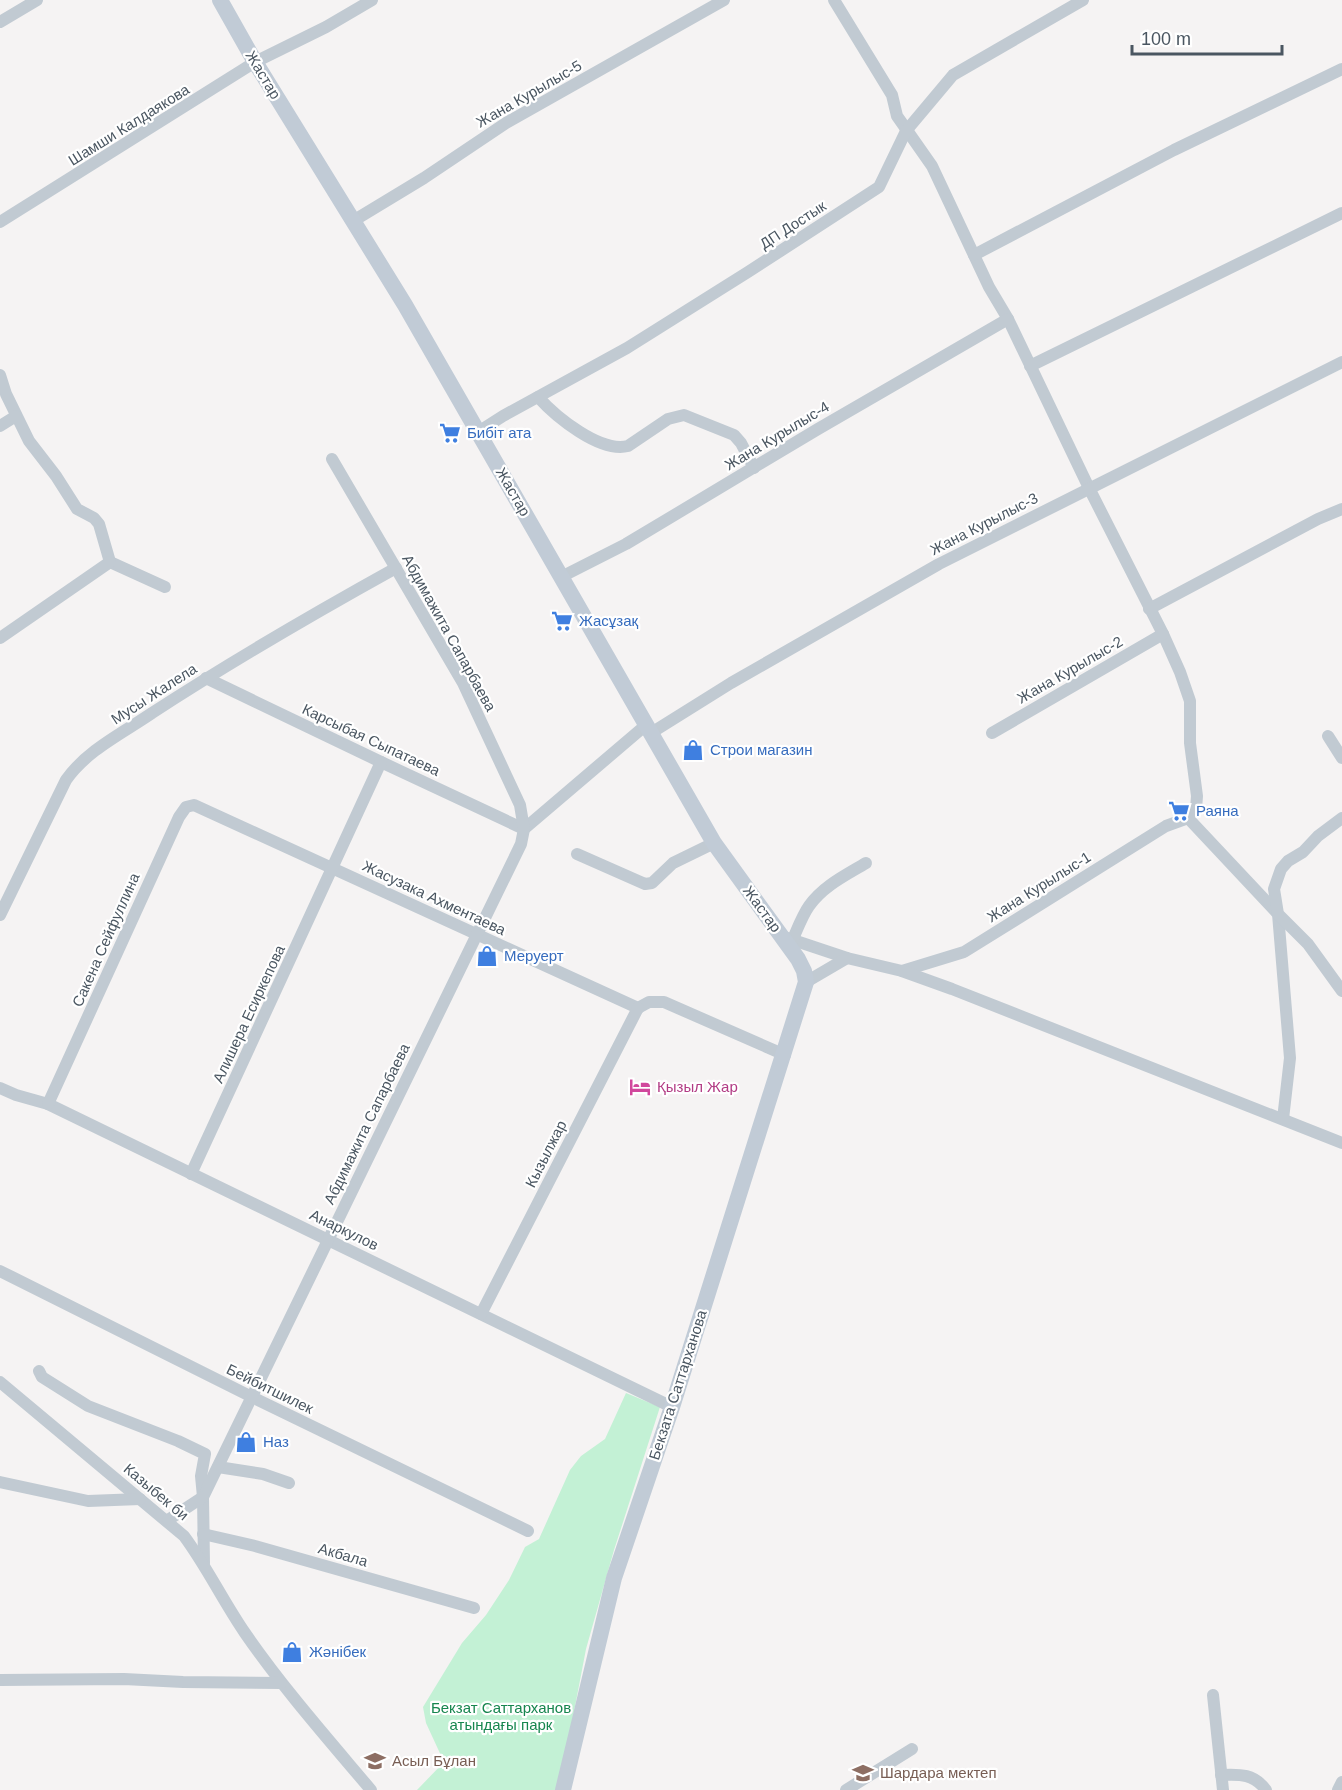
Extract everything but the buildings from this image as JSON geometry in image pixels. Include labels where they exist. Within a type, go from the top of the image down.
[{"type":"street","points":[[0,22],[37,0]]},
{"type":"street","name":"Жастар","points":[[220,0],[255,62],[405,305],[714,843],[787,939],[804,971],[806,982]]},
{"type":"street","name":"Шамши Калдаякова","points":[[0,222],[255,62],[326,27],[372,0]]},
{"type":"street","name":"Жана Курылыс-5","points":[[353,221],[424,178],[506,123],[724,0]]},
{"type":"street","points":[[834,0],[892,95],[897,116],[932,166],[1180,672],[1190,701],[1190,743],[1197,796],[1196,809],[1188,818],[1308,944],[1342,991]]},
{"type":"street","name":"ДП Достык","points":[[478,432],[497,419],[637,342],[879,187],[906,131],[953,75],[1083,0]]},
{"type":"street","points":[[974,255],[1174,150],[1342,69]]},
{"type":"street","points":[[1030,366],[1340,216]]},
{"type":"street","name":"Жана Курылыс-4","points":[[561,577],[626,544],[1008,319]]},
{"type":"street","name":"Жана Курылыс-3","points":[[648,729],[939,564],[1342,362]]},
{"type":"street","points":[[0,375],[16,416],[29,441],[56,476],[77,509],[94,518],[99,524],[110,562],[165,587]]},
{"type":"street","points":[[538,397],[552,412],[574,429],[608,445],[620,448],[628,446],[668,419],[684,415],[734,435],[741,443],[754,468]]},
{"type":"street","points":[[0,426],[16,416]]},
{"type":"street","name":"Абдимажита Сапарбаева","points":[[203,1497],[521,844],[524,829],[520,805],[463,682],[332,459]]},
{"type":"street","points":[[1149,609],[1318,519],[1342,509]]},
{"type":"street","points":[[0,639],[110,562]]},
{"type":"street","name":"Мусы Жалела","points":[[0,915],[66,780],[73,770],[92,753],[206,678],[292,626],[396,568]]},
{"type":"street","name":"Жана Курылыс-2","points":[[992,733],[1163,634]]},
{"type":"street","name":"Карсыбая Сыпатаева","points":[[206,678],[524,829]]},
{"type":"street","points":[[524,829],[648,729]]},
{"type":"street","points":[[1328,736],[1342,758]]},
{"type":"street","name":"Алишера Есиркепова","points":[[191,1174],[381,762]]},
{"type":"street","name":"Сакена Сейфуллина","points":[[48,1104],[179,817],[186,807],[194,805],[204,808]]},
{"type":"street","name":"Жасузака Ахментаева","points":[[204,808],[638,1008]]},
{"type":"street","name":"Жана Курылыс-1","points":[[902,971],[964,952],[1166,826],[1188,818]]},
{"type":"street","points":[[1282,1119],[1290,1058],[1274,889],[1281,869],[1288,861],[1303,852],[1318,836],[1342,818]]},
{"type":"street","points":[[577,854],[645,884],[652,883],[673,863],[714,843]]},
{"type":"street","points":[[866,863],[818,895],[787,939],[847,958],[902,971],[952,989],[1342,1143]]},
{"type":"street","points":[[806,982],[847,958]]},
{"type":"street","name":"Бекзата Саттарханова","points":[[563,1790],[614,1578],[672,1407],[806,982]]},
{"type":"street","points":[[638,1008],[649,1002],[664,1002],[784,1055]]},
{"type":"street","name":"Кызылжар","points":[[480,1314],[638,1008]]},
{"type":"street","name":"Анаркулов","points":[[0,1088],[48,1104],[672,1407]]},
{"type":"street","name":"Бейбитшилек","points":[[0,1271],[528,1531]]},
{"type":"street","points":[[39,1371],[42,1377],[88,1406],[205,1454],[201,1476],[204,1563]]},
{"type":"street","name":"Казыбек би","points":[[0,1382],[168,1520],[184,1536],[204,1563],[243,1631],[281,1683],[371,1790]]},
{"type":"street","points":[[218,1467],[263,1474],[289,1483]]},
{"type":"street","points":[[0,1482],[88,1501],[140,1499]]},
{"type":"street","points":[[168,1520],[203,1497]]},
{"type":"street","name":"Акбала","points":[[203,1534],[255,1546],[474,1608]]},
{"type":"street","points":[[0,1680],[124,1679],[281,1683]]},
{"type":"street","points":[[1213,1695],[1223,1790]]},
{"type":"street","points":[[846,1790],[912,1749]]},
{"type":"street","points":[[1221,1775],[1242,1773],[1257,1779],[1266,1790]]},
{"type":"street","points":[[1338,1790],[1342,1782]]},
{"type":"green space","name":"Бекзат Саттарханов атындағы парк","points":[[626,1393],[660,1407],[614,1550],[586,1649],[559,1790],[417,1790],[444,1762],[426,1723],[423,1707],[462,1643],[486,1615],[509,1580],[525,1547],[539,1539],[570,1470],[581,1456],[605,1439]]},
{"type":"place","name":"Бибіт ата","points":[[450,433]]},
{"type":"place","name":"Жасұзақ","points":[[562,621]]},
{"type":"place","name":"Строи магазин","points":[[693,750]]},
{"type":"place","name":"Раяна","points":[[1179,811]]},
{"type":"place","name":"Меруерт","points":[[487,956]]},
{"type":"place","name":"Қызыл Жар","points":[[640,1087]]},
{"type":"place","name":"Наз","points":[[246,1442]]},
{"type":"place","name":"Жәнібек","points":[[292,1652]]},
{"type":"place","name":"Асыл Бұлан","points":[[375,1761]]},
{"type":"place","name":"Шардара мектеп","points":[[863,1773]]}]
